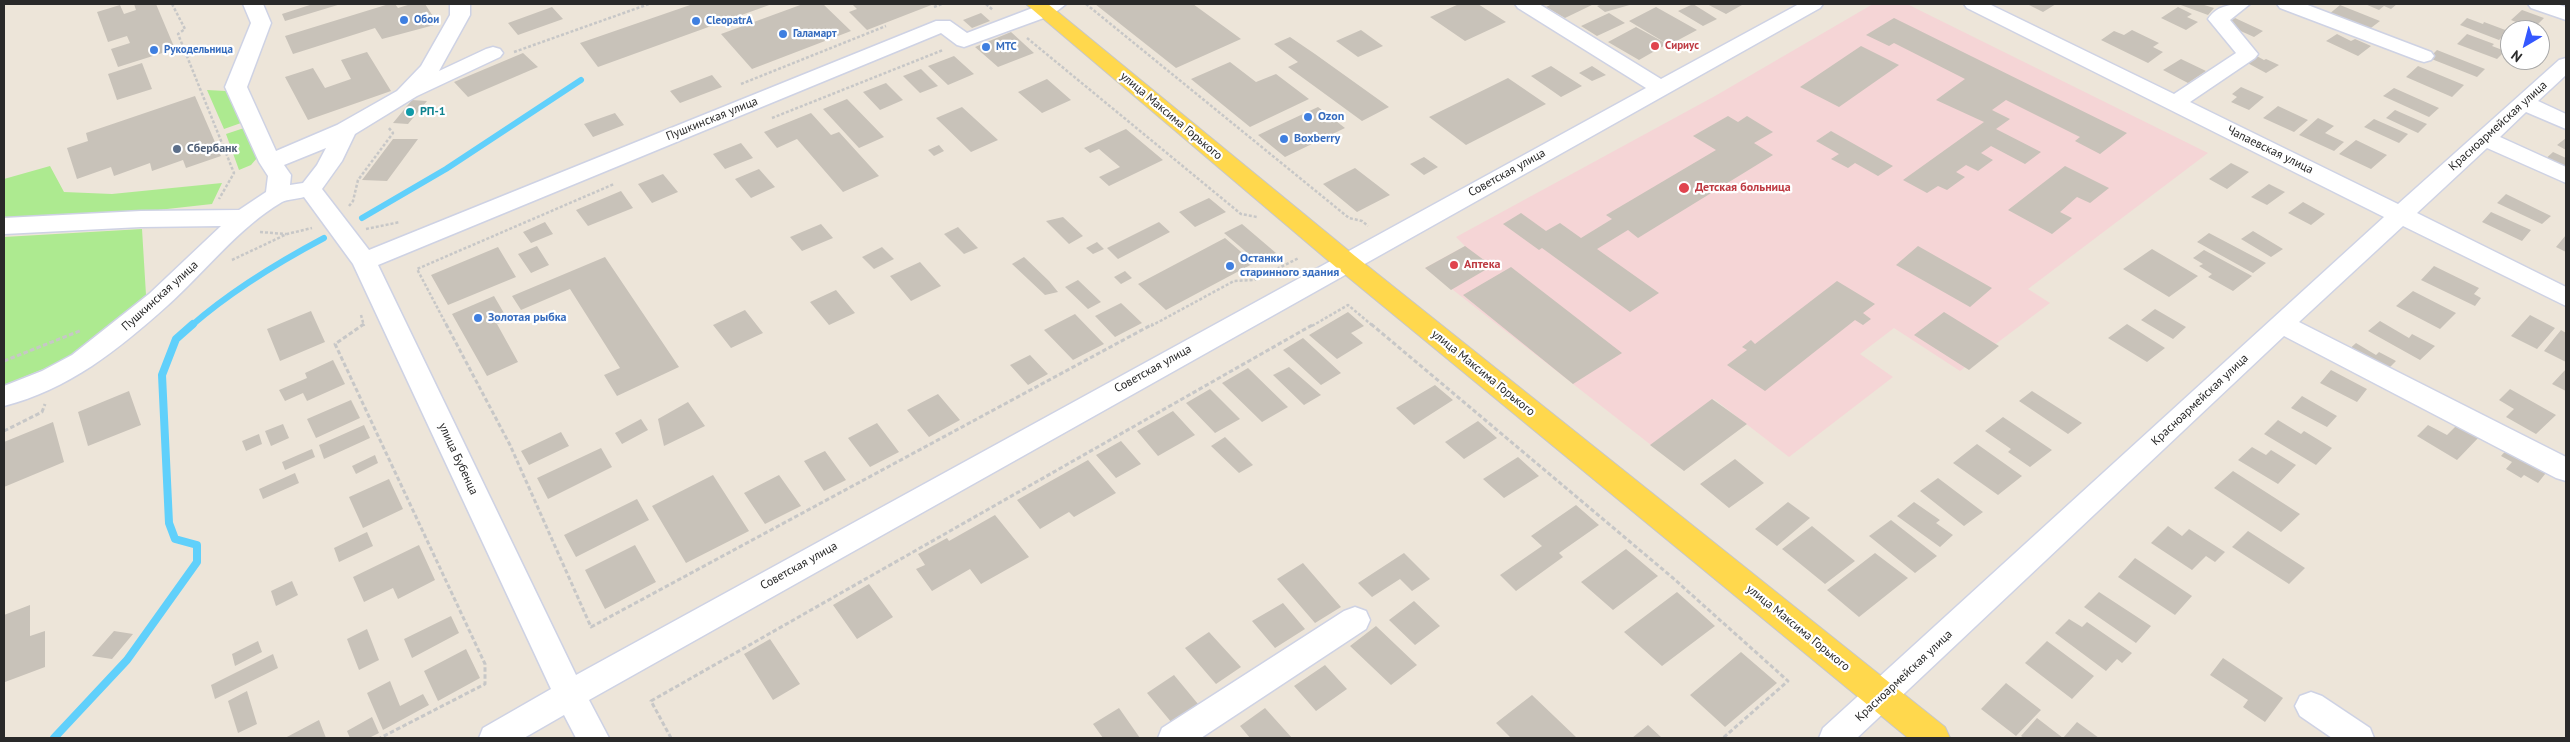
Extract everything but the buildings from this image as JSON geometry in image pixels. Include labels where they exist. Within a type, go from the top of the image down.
[{"type":"main road","name":"улица Максима Горького","points":[[1046,6],[1346,262],[1933,738]]},
{"type":"street","points":[[253,4],[261,23],[236,87],[270,162],[280,176],[277,195]]},
{"type":"street","points":[[405,96],[430,69],[460,15],[460,4]]},
{"type":"street","points":[[1525,4],[1661,88]]},
{"type":"street","name":"Советская улица","points":[[495,738],[570,694],[1813,4]]},
{"type":"street","name":"Чапаевская улица","points":[[1974,4],[2566,296]]},
{"type":"street","points":[[2175,103],[2248,54],[2218,19],[2240,4]]},
{"type":"street","points":[[2538,4],[2566,14]]},
{"type":"street","points":[[2293,5],[2424,56]]},
{"type":"street","points":[[964,41],[1010,24],[1046,6]]},
{"type":"street","name":"Пушкинская улица","points":[[364,261],[943,25],[964,41]]},
{"type":"street","points":[[270,162],[320,143],[405,96],[493,54]]},
{"type":"street","name":"Красноармейская улица","points":[[1835,738],[1882,697],[2281,324],[2566,64]]},
{"type":"street","points":[[2523,103],[2566,122]]},
{"type":"street","points":[[310,189],[325,174],[335,159],[344,130]]},
{"type":"street","points":[[2484,138],[2566,176]]},
{"type":"street","name":"Пушкинская улица","points":[[4,396],[51,378],[81,362],[249,225],[277,195],[310,189]]},
{"type":"street","name":"улица Бубенца","points":[[310,189],[364,261],[570,694],[594,738]]},
{"type":"street","points":[[4,226],[209,217],[249,225]]},
{"type":"street","points":[[2281,324],[2566,470]]},
{"type":"street","points":[[1174,738],[1356,620]]},
{"type":"street","points":[[2311,706],[2358,738]]},
{"type":"path","points":[[172,4],[185,29],[178,34],[234,173],[209,217]]},
{"type":"path","points":[[493,54],[516,52],[649,4]]},
{"type":"path","points":[[1086,4],[1349,218],[1362,221],[1387,240]]},
{"type":"path","points":[[1010,24],[1241,214],[1263,218]]},
{"type":"path","points":[[770,119],[964,41]]},
{"type":"path","points":[[348,208],[353,201],[358,180],[393,133],[376,113]]},
{"type":"path","points":[[618,182],[417,269],[510,445],[592,627],[1234,281],[1254,280],[1299,258]]},
{"type":"path","points":[[249,225],[287,234]]},
{"type":"path","points":[[1299,263],[1302,250]]},
{"type":"path","points":[[671,738],[651,701],[1348,305],[1672,578],[1788,681],[1723,738]]},
{"type":"path","points":[[359,307],[364,326],[335,344],[485,664],[485,684],[380,738]]},
{"type":"path","points":[[4,361],[83,329]]},
{"type":"shaded area","points":[[1873,4],[1907,4],[2208,153],[2028,289],[2050,303],[1960,371],[1894,328],[1860,354],[1893,377],[1789,457],[1714,399],[1651,445],[1425,268],[1465,246],[1456,237],[1715,96]]},
{"type":"green space","points":[[207,90],[226,91],[241,123],[224,129]]},
{"type":"green space","points":[[244,128],[257,158],[251,165],[239,170],[226,134]]},
{"type":"green space","points":[[50,166],[64,192],[112,194],[222,183],[212,204],[140,212],[4,219],[4,179]]},
{"type":"green space","points":[[142,229],[146,295],[68,359],[4,385],[4,237]]},
{"type":"waterway","points":[[362,218],[446,169],[581,80]]},
{"type":"waterway","points":[[191,326],[255,278],[324,238]]},
{"type":"waterway","points":[[54,738],[127,660],[197,562],[197,545],[175,539],[169,523],[162,375],[176,339],[193,324]]},
{"type":"place","name":"Обои","points":[[404,20]]},
{"type":"place","name":"CleopatrA","points":[[696,21]]},
{"type":"place","name":"Галамарт","points":[[783,34]]},
{"type":"place","name":"Сириус","points":[[1655,46]]},
{"type":"place","name":"МТС","points":[[986,47]]},
{"type":"place","name":"Рукодельница","points":[[154,50]]},
{"type":"place","name":"РП-1","points":[[410,112]]},
{"type":"place","name":"Ozon","points":[[1308,117]]},
{"type":"place","name":"Boxberry","points":[[1284,139]]},
{"type":"place","name":"Сбербанк","points":[[177,149]]},
{"type":"place","name":"Детская больница","points":[[1684,188]]},
{"type":"place","name":"Аптека","points":[[1454,265]]},
{"type":"place","name":"Останки старинного здания","points":[[1230,266]]},
{"type":"place","name":"Золотая рыбка","points":[[478,318]]}]
